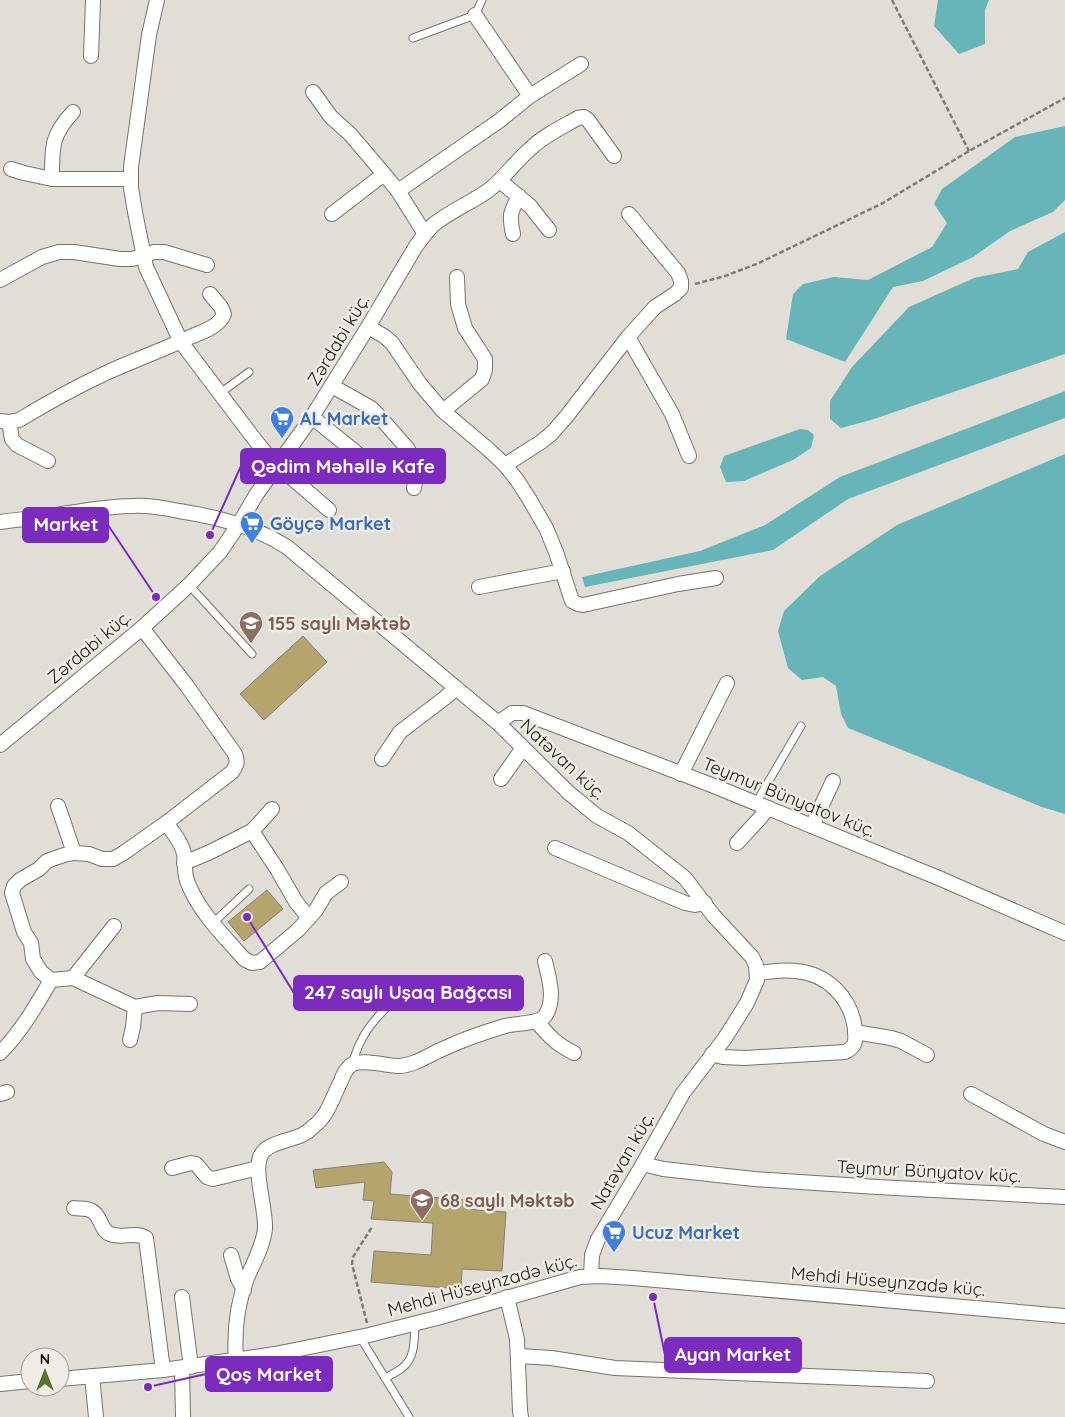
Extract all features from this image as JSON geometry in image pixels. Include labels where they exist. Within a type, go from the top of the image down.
[{"type":"street","points":[[91,56],[93,0]]},
{"type":"street","points":[[157,0],[149,35],[131,188],[146,267],[181,342],[219,394],[278,466],[329,510]]},
{"type":"street","points":[[474,15],[530,96]]},
{"type":"street","points":[[398,192],[499,121],[530,96],[581,64]]},
{"type":"street","points":[[313,92],[331,117],[350,134],[384,174],[425,234]]},
{"type":"street","points":[[52,179],[52,148],[56,135],[73,112]]},
{"type":"street","name":"Zərdabi küç.","points":[[0,745],[142,628],[189,585],[220,552],[240,524],[256,495],[332,386],[425,234],[446,216],[486,192],[541,139],[578,118],[584,116],[588,120],[614,156]]},
{"type":"street","points":[[11,169],[52,179],[132,179]]},
{"type":"street","points":[[332,214],[384,174]]},
{"type":"street","points":[[500,180],[530,206],[549,230]]},
{"type":"street","points":[[513,234],[510,213],[519,196]]},
{"type":"street","points":[[505,464],[542,442],[552,432],[566,417],[628,337],[655,307],[681,288],[678,273],[628,214]]},
{"type":"street","points":[[0,280],[42,257],[59,252],[132,259],[154,252],[164,252],[207,265]]},
{"type":"street","points":[[443,411],[482,379],[485,370],[484,359],[466,328],[458,304],[457,277]]},
{"type":"street","points":[[48,462],[18,445],[12,439],[5,421],[19,420],[74,388],[214,326],[222,319],[224,314],[221,306],[210,294]]},
{"type":"street","points":[[368,327],[392,343],[420,384],[443,411],[505,464],[528,497],[546,528],[572,601],[583,605],[678,584],[716,578]]},
{"type":"street","points":[[628,337],[672,414],[689,456]]},
{"type":"street","points":[[332,386],[371,408],[407,448],[416,464],[414,488]]},
{"type":"street","points":[[312,417],[364,459]]},
{"type":"street","name":"Natəvan küç.","points":[[0,522],[102,508],[134,506],[170,509],[201,514],[240,524],[287,546],[498,723],[569,793],[597,816],[628,833],[685,878],[726,930],[752,957],[758,972],[757,980],[744,1009],[683,1093],[598,1239],[592,1255],[591,1276]]},
{"type":"street","points":[[479,587],[563,572]]},
{"type":"street","points":[[142,628],[187,686],[235,754],[238,761],[236,766],[232,772],[166,824],[122,854],[113,859],[102,859],[90,854],[74,853],[64,855],[47,861],[39,869],[20,880],[14,886],[12,892],[24,932],[30,943],[33,959],[41,972],[51,980],[73,978],[135,1007],[158,1003],[190,1004]]},
{"type":"street","points":[[682,774],[727,683]]},
{"type":"street","points":[[382,759],[400,732],[456,688]]},
{"type":"street","name":"Teymur Bünyatov küç.","points":[[498,723],[512,713],[522,713],[812,826],[942,879],[1065,933]]},
{"type":"street","points":[[502,779],[523,748]]},
{"type":"street","points":[[812,826],[833,780]]},
{"type":"street","points":[[58,806],[74,853]]},
{"type":"street","points":[[737,843],[760,818],[762,806]]},
{"type":"street","points":[[184,862],[208,853],[252,831],[272,809]]},
{"type":"street","points":[[166,824],[184,852],[184,874],[189,888],[199,905],[244,959],[252,963],[260,962],[298,930],[309,918],[326,893],[341,882]]},
{"type":"street","points":[[252,831],[296,902],[309,918]]},
{"type":"street","points":[[555,848],[685,903],[704,904]]},
{"type":"street","points":[[73,978],[114,926]]},
{"type":"street","points":[[236,1360],[236,1330],[246,1280],[262,1243],[265,1229],[258,1168],[264,1149],[302,1134],[315,1126],[325,1114],[345,1071],[352,1064],[363,1062],[392,1065],[410,1064],[462,1041],[506,1026],[537,1022],[544,1018],[549,1007],[551,988],[545,961]]},
{"type":"street","points":[[712,1054],[723,1057],[744,1058],[845,1052],[852,1049],[855,1032],[850,1009],[840,993],[831,984],[808,973],[797,971],[758,972]]},
{"type":"street","points":[[0,1053],[10,1043],[35,1008],[51,980]]},
{"type":"street","points":[[130,1040],[134,1027],[135,1007]]},
{"type":"street","points":[[537,1022],[558,1044],[574,1053]]},
{"type":"street","points":[[855,1032],[901,1041],[927,1055]]},
{"type":"street","points":[[971,1094],[1044,1134],[1065,1142]]},
{"type":"street","points":[[172,1168],[191,1163],[196,1164],[208,1177],[213,1179],[258,1168]]},
{"type":"street","name":"Teymur Bünyatov küç.","points":[[643,1164],[663,1169],[754,1179],[1065,1197]]},
{"type":"street","points":[[74,1208],[89,1210],[96,1214],[107,1233],[113,1236],[141,1234],[146,1238],[163,1370]]},
{"type":"street","points":[[231,1255],[238,1279],[244,1290]]},
{"type":"street","name":"Mehdi Hüseynzadə küç.","points":[[70,1378],[163,1370],[275,1354],[364,1336],[565,1280],[591,1276],[633,1278],[1065,1316]]},
{"type":"street","points":[[182,1297],[187,1367],[183,1417]]},
{"type":"street","points":[[508,1297],[519,1356],[520,1411],[522,1417]]},
{"type":"street","points":[[519,1356],[551,1358],[615,1368],[926,1381]]},
{"type":"street","points":[[92,1376],[96,1417]]},
{"type":"street","points":[[0,1384],[20,1382]]},
{"type":"lane","points":[[413,38],[474,15],[482,0]]},
{"type":"lane","points":[[219,394],[249,372]]},
{"type":"lane","points":[[189,585],[252,654]]},
{"type":"lane","points":[[762,806],[802,726]]},
{"type":"lane","points":[[213,922],[249,889]]},
{"type":"lane","points":[[352,1064],[361,1040],[372,1024],[384,1009],[398,998]]},
{"type":"lane","points":[[385,1378],[404,1368],[409,1361],[413,1351],[415,1323]]},
{"type":"lane","points":[[364,1336],[385,1378],[409,1417]]},
{"type":"path","points":[[892,0],[969,150]]},
{"type":"path","points":[[681,288],[725,276],[759,263],[883,203],[969,150],[1065,98]]},
{"type":"path","points":[[364,1336],[352,1264],[353,1256],[372,1227]]},
{"type":"water","points":[[938,0],[989,0],[985,10],[985,44],[959,54],[934,26]]},
{"type":"water","points":[[1065,126],[1065,200],[1053,212],[1010,231],[973,257],[923,281],[893,287],[845,362],[786,339],[793,294],[803,284],[834,277],[868,280],[932,247],[947,223],[934,204],[942,189],[1015,137]]},
{"type":"water","points":[[1065,232],[1065,354],[871,420],[841,428],[830,419],[830,401],[852,367],[909,307],[974,278],[1018,269],[1028,252]]},
{"type":"water","points":[[1065,391],[1065,418],[848,499],[773,550],[585,587],[582,577],[700,551],[765,525],[840,477]]},
{"type":"water","points":[[800,429],[808,430],[814,435],[811,448],[793,460],[744,481],[726,482],[720,467],[724,456]]},
{"type":"water","points":[[1065,454],[1065,814],[1042,807],[848,728],[841,714],[836,686],[823,677],[802,680],[788,668],[778,631],[784,611],[820,576],[897,525]]},
{"type":"building","points":[[303,636],[327,662],[264,720],[240,694]]},
{"type":"building","points":[[267,890],[283,909],[244,941],[228,922]]},
{"type":"building","points":[[384,1162],[392,1172],[390,1194],[467,1200],[466,1209],[506,1212],[502,1271],[462,1269],[461,1289],[371,1282],[374,1251],[431,1255],[433,1223],[371,1219],[374,1201],[363,1200],[365,1182],[316,1188],[313,1170]]},
{"type":"place","name":"AL Market","points":[[282,439]]},
{"type":"place","name":"Qədim Məhəllə Kafe","points":[[210,535]]},
{"type":"place","name":"Göyçə Market","points":[[252,544]]},
{"type":"place","name":"Market","points":[[156,597]]},
{"type":"place","name":"155 saylı Məktəb","points":[[251,644]]},
{"type":"place","name":"247 saylı Uşaq Bağçası","points":[[247,917]]},
{"type":"place","name":"68 saylı Məktəb","points":[[422,1221]]},
{"type":"place","name":"Ucuz Market","points":[[614,1253]]},
{"type":"place","name":"Ayan Market","points":[[653,1297]]},
{"type":"place","name":"Qoş Market","points":[[148,1387]]}]
